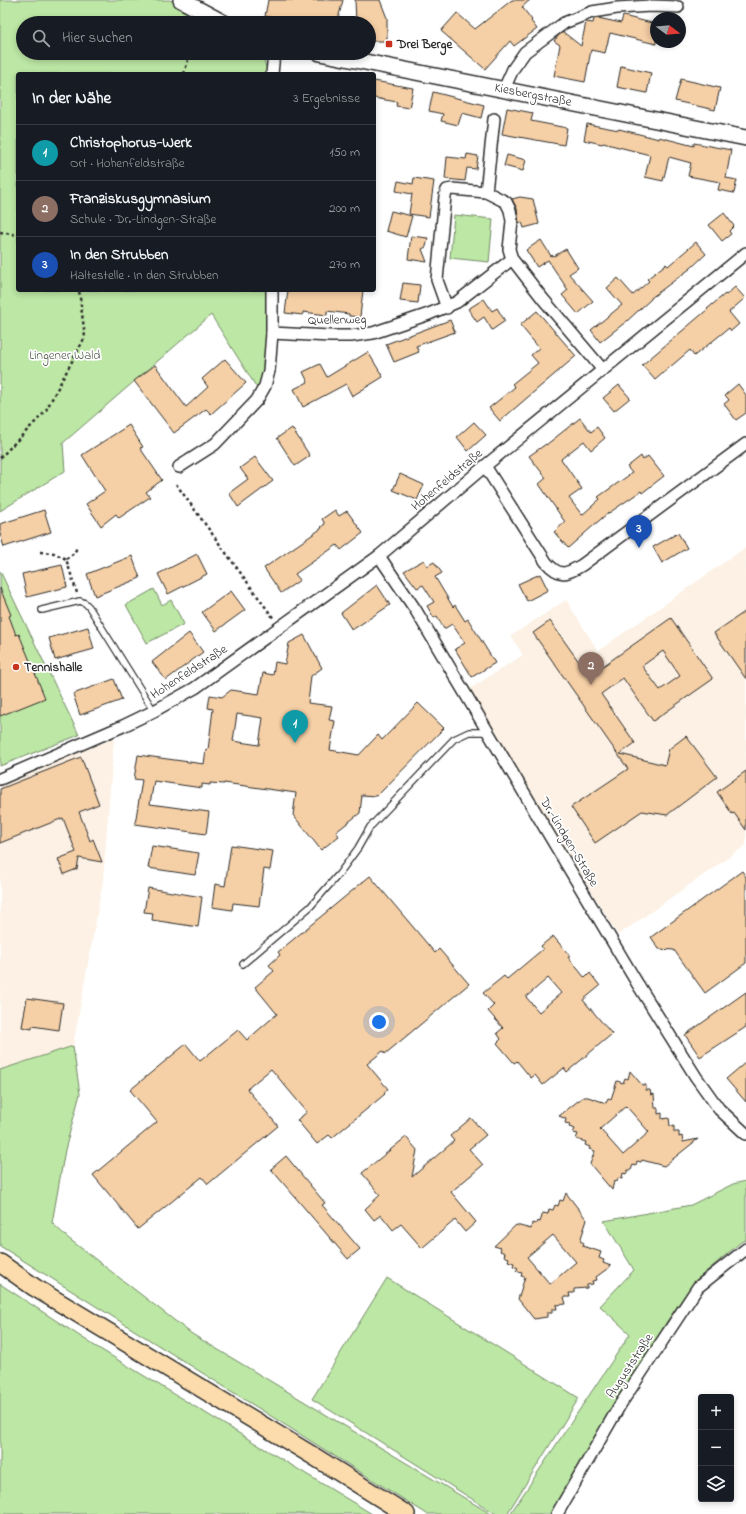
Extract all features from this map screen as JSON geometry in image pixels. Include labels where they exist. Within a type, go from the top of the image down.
[{"type":"main road","points":[[0,1263],[34,1286],[406,1514]]},
{"type":"street","points":[[181,0],[203,5],[216,16]]},
{"type":"street","points":[[504,89],[513,69],[524,52],[564,23],[592,12],[617,8],[652,6],[678,7]]},
{"type":"street","points":[[272,72],[273,60]]},
{"type":"street","name":"Kiesbergstraße","points":[[356,60],[746,138]]},
{"type":"street","points":[[486,192],[494,119]]},
{"type":"street","points":[[446,308],[437,280],[445,196],[447,190],[452,189],[486,192],[506,202],[510,210],[512,221],[509,249],[512,259],[543,299],[603,370]]},
{"type":"street","name":"Hohenfeldstraße","points":[[0,779],[123,726],[154,711],[195,688],[379,556],[485,466],[746,252]]},
{"type":"street","name":"Quellenweg","points":[[272,332],[330,336],[351,336],[373,333],[446,308],[457,302],[512,259]]},
{"type":"street","points":[[178,467],[215,444],[257,400],[265,386],[269,371],[272,332],[272,292]]},
{"type":"street","points":[[485,466],[546,562],[553,570],[561,573],[570,573],[746,444]]},
{"type":"street","name":"Dr.-Lindgen-Straße","points":[[379,556],[414,609],[637,983],[696,1077],[719,1110],[746,1134]]},
{"type":"street","name":"Auguststraße","points":[[557,1514],[620,1405],[698,1287],[746,1249]]},
{"type":"lane","points":[[42,610],[80,601]]},
{"type":"lane","name":"Hohenfeldstraße","points":[[80,601],[89,607],[154,711]]},
{"type":"lane","points":[[243,964],[310,908],[339,874],[358,848],[370,827],[454,739],[469,732],[487,732]]},
{"type":"path","points":[[185,72],[188,60]]},
{"type":"path","points":[[0,232],[16,235]]},
{"type":"path","points":[[0,458],[45,412],[85,337],[79,292]]},
{"type":"path","points":[[176,484],[280,627]]},
{"type":"path","points":[[66,559],[74,553],[78,546]]},
{"type":"path","points":[[40,552],[54,553],[66,559],[80,601]]},
{"type":"shaded area","points":[[746,547],[746,845],[618,935],[468,690],[523,655],[511,636],[566,600],[598,651]]},
{"type":"shaded area","points":[[114,738],[103,881],[73,1046],[0,1070],[0,785]]},
{"type":"green space","name":"Lingener Wald","points":[[0,0],[170,0],[197,16],[16,16],[16,60],[264,60],[268,72],[16,72],[16,292],[269,292],[267,369],[257,388],[211,315],[63,443],[65,471],[0,511]]},
{"type":"green space","points":[[454,215],[493,219],[489,262],[450,258]]},
{"type":"green space","points":[[0,571],[79,735],[0,766]]},
{"type":"green space","points":[[154,589],[162,605],[171,600],[184,624],[147,643],[126,605]]},
{"type":"green space","points":[[73,1046],[80,1094],[65,1150],[52,1223],[68,1238],[192,1334],[491,1514],[427,1514],[0,1246],[0,1070]]},
{"type":"green space","points":[[746,1181],[746,1240],[741,1242],[694,1282],[668,1320],[550,1514],[510,1514],[630,1334],[600,1306],[634,1270],[604,1221],[691,1205],[733,1184]]},
{"type":"green space","points":[[387,1278],[579,1398],[507,1514],[496,1514],[312,1399]]},
{"type":"green space","points":[[0,1284],[95,1346],[372,1514],[0,1514]]},
{"type":"building","points":[[268,0],[343,0],[339,16],[265,16]]},
{"type":"building","points":[[355,0],[380,0],[387,18],[387,41],[376,41],[376,16],[356,16]]},
{"type":"building","points":[[512,0],[530,0],[522,7],[537,29],[514,46],[510,41],[485,69],[441,31],[457,13],[475,29]]},
{"type":"building","points":[[623,16],[650,23],[650,43],[610,33],[605,53],[591,50],[585,82],[554,76],[560,45],[554,41],[563,32],[581,46],[586,22],[593,23],[594,19],[598,18],[621,23]]},
{"type":"building","points":[[621,66],[651,73],[647,93],[617,87]]},
{"type":"building","points":[[681,79],[720,88],[715,110],[675,101]]},
{"type":"building","points":[[376,81],[413,88],[409,108],[396,106],[397,102],[376,98]]},
{"type":"building","points":[[433,92],[484,105],[481,118],[462,113],[458,125],[441,121],[443,114],[429,111]]},
{"type":"building","points":[[507,108],[533,113],[531,121],[567,128],[564,145],[502,134]]},
{"type":"building","points":[[587,124],[619,129],[659,139],[659,137],[694,146],[694,143],[731,150],[726,178],[737,180],[734,193],[718,190],[720,182],[688,176],[691,163],[669,157],[663,181],[645,177],[650,155],[603,143],[584,140]]},
{"type":"building","points":[[467,154],[478,156],[476,169],[467,168],[465,181],[445,179],[447,157],[466,159]]},
{"type":"building","points":[[507,155],[526,160],[523,171],[504,166]]},
{"type":"building","points":[[414,178],[434,181],[429,217],[409,214],[412,194],[396,191],[398,181],[413,184]]},
{"type":"building","points":[[520,197],[533,199],[539,224],[524,228],[522,222],[519,223],[517,209],[512,199]]},
{"type":"building","points":[[391,211],[412,216],[406,237],[386,231]]},
{"type":"building","points":[[724,213],[734,226],[729,231],[731,234],[722,241],[709,225]]},
{"type":"building","points":[[411,236],[428,238],[426,247],[422,249],[427,262],[408,259]]},
{"type":"building","points":[[541,240],[551,256],[554,256],[566,249],[578,268],[569,274],[593,301],[578,314],[562,295],[568,290],[548,260],[537,267],[526,250]]},
{"type":"building","points":[[696,242],[706,254],[691,268],[651,298],[627,321],[600,342],[591,330],[622,305],[607,288],[618,278],[633,295],[649,281],[647,279],[666,264],[668,266]]},
{"type":"building","points":[[403,283],[420,285],[418,303],[400,301]]},
{"type":"building","points":[[735,287],[745,298],[729,312],[739,324],[731,331],[729,328],[694,356],[690,350],[655,380],[642,365]]},
{"type":"building","points":[[288,292],[363,292],[360,317],[327,311],[327,315],[303,312],[303,315],[285,313]]},
{"type":"building","points":[[484,299],[492,311],[497,308],[505,321],[492,330],[484,317],[477,322],[468,309]]},
{"type":"building","points":[[537,311],[576,356],[500,421],[489,408],[515,387],[512,384],[538,363],[531,355],[539,348],[520,325]]},
{"type":"building","points":[[450,320],[455,332],[416,346],[419,352],[394,362],[386,344]]},
{"type":"building","points":[[368,352],[383,377],[352,396],[346,384],[303,407],[294,389],[308,382],[303,372],[320,364],[327,377]]},
{"type":"building","points":[[225,359],[246,383],[211,414],[206,409],[174,433],[134,381],[155,365],[186,407],[208,387],[202,379]]},
{"type":"building","points":[[738,384],[746,395],[746,413],[736,420],[724,404],[729,400],[725,395]]},
{"type":"building","points":[[619,385],[630,398],[614,411],[603,398]]},
{"type":"building","points":[[580,418],[591,432],[597,427],[605,438],[591,450],[584,441],[561,459],[582,489],[569,498],[582,515],[600,499],[598,497],[632,473],[627,467],[641,456],[643,460],[648,456],[664,476],[642,493],[641,491],[609,512],[568,548],[554,532],[565,522],[539,484],[546,478],[529,456],[546,445]]},
{"type":"building","points":[[474,422],[486,435],[468,451],[457,437]]},
{"type":"building","points":[[129,425],[143,447],[140,448],[162,480],[146,492],[150,497],[119,518],[116,514],[101,526],[86,504],[105,491],[82,455]]},
{"type":"building","points":[[292,428],[310,456],[295,466],[277,438]]},
{"type":"building","points":[[255,457],[273,481],[238,507],[229,493],[248,479],[240,468]]},
{"type":"building","points":[[400,474],[424,485],[417,500],[393,490]]},
{"type":"building","points":[[44,510],[51,532],[4,547],[0,534],[0,524]]},
{"type":"building","points":[[335,510],[339,516],[347,511],[363,533],[341,550],[337,545],[295,574],[300,580],[281,593],[264,568],[322,528],[321,527],[325,524],[322,519]]},
{"type":"building","points":[[678,533],[687,548],[662,563],[653,547]]},
{"type":"building","points":[[197,554],[207,574],[168,594],[158,574]]},
{"type":"building","points":[[132,556],[140,578],[95,596],[87,574]]},
{"type":"building","points":[[424,560],[427,566],[434,562],[442,573],[435,577],[453,607],[455,605],[465,621],[468,619],[495,663],[472,677],[455,649],[465,643],[452,624],[444,629],[437,616],[434,618],[427,606],[434,602],[423,585],[417,588],[404,571]]},
{"type":"building","points":[[62,565],[67,587],[27,597],[22,574]]},
{"type":"building","points":[[540,574],[548,590],[527,601],[518,584]]},
{"type":"building","points":[[377,585],[390,605],[352,630],[341,613]]},
{"type":"building","name":"Tennishalle","points":[[0,588],[11,615],[9,616],[16,635],[19,634],[45,698],[0,716]]},
{"type":"building","points":[[231,591],[245,610],[216,631],[202,612]]},
{"type":"building","points":[[746,611],[746,679],[714,633]]},
{"type":"building","points":[[671,618],[713,679],[653,721],[623,678],[601,694],[635,743],[620,754],[665,765],[669,749],[686,736],[717,777],[667,815],[642,811],[595,843],[571,807],[628,769],[533,633],[550,621],[589,676]],"holes":[[[663,651],[680,676],[660,690],[642,666]]]},
{"type":"building","points":[[88,627],[94,649],[55,660],[49,638]]},
{"type":"building","points":[[189,633],[203,652],[166,680],[152,662]]},
{"type":"building","points":[[304,635],[322,668],[311,676],[308,703],[332,706],[329,720],[335,721],[330,750],[359,755],[378,735],[382,740],[418,703],[444,728],[377,796],[362,795],[360,813],[336,832],[339,836],[321,850],[293,815],[296,793],[224,783],[210,783],[210,785],[202,784],[202,788],[154,781],[150,804],[209,812],[206,834],[135,824],[142,780],[134,779],[138,755],[204,764],[206,749],[208,750],[213,709],[208,708],[210,695],[222,697],[231,690],[259,694],[263,673],[273,675],[275,662],[285,664],[289,643]],"holes":[[[237,714],[263,718],[259,745],[233,741]]]},
{"type":"building","points":[[114,679],[122,700],[80,715],[73,694]]},
{"type":"building","points":[[81,757],[99,804],[79,812],[90,841],[93,839],[102,862],[79,858],[77,869],[64,874],[58,859],[76,852],[63,818],[0,843],[0,789]]},
{"type":"building","points":[[746,771],[746,830],[734,813],[732,814],[717,792]]},
{"type":"building","points":[[231,845],[273,851],[270,870],[264,869],[259,906],[233,903],[232,910],[212,907],[215,884],[225,886]]},
{"type":"building","points":[[152,846],[199,853],[195,875],[148,868]]},
{"type":"building","points":[[742,871],[746,877],[746,963],[705,993],[674,950],[659,949],[651,937]]},
{"type":"building","points":[[370,876],[435,953],[439,949],[469,984],[385,1054],[383,1051],[367,1064],[388,1089],[384,1092],[385,1094],[332,1138],[329,1135],[317,1144],[297,1120],[307,1112],[271,1069],[247,1089],[278,1126],[208,1184],[202,1177],[138,1229],[93,1175],[157,1122],[130,1090],[186,1044],[200,1061],[238,1030],[247,1040],[277,1014],[255,987],[274,971],[269,965],[280,955],[278,952]]},
{"type":"building","points":[[148,888],[202,897],[198,927],[152,920],[153,913],[144,912]]},
{"type":"building","points":[[553,936],[570,956],[568,957],[585,978],[590,973],[600,986],[583,1000],[612,1034],[567,1072],[564,1068],[543,1085],[535,1075],[531,1078],[517,1061],[514,1063],[497,1043],[501,1039],[497,1033],[503,1028],[488,1011],[494,1005],[483,993],[504,976],[507,979],[543,949],[541,946]],"holes":[[[548,978],[561,993],[539,1012],[526,997]]]},
{"type":"building","points":[[746,992],[746,1027],[700,1057],[685,1035]]},
{"type":"building","points":[[27,998],[63,1003],[59,1030],[32,1026],[32,1029],[22,1027]]},
{"type":"building","points":[[746,1062],[746,1102],[726,1079]]},
{"type":"building","points":[[630,1071],[642,1085],[646,1085],[646,1090],[650,1090],[651,1095],[654,1094],[655,1108],[658,1108],[658,1114],[662,1113],[662,1119],[669,1118],[670,1126],[674,1126],[674,1132],[679,1132],[679,1137],[682,1136],[683,1142],[698,1139],[664,1166],[642,1160],[641,1162],[637,1161],[636,1166],[633,1165],[631,1170],[628,1170],[626,1174],[623,1173],[622,1179],[618,1178],[617,1182],[614,1181],[612,1190],[590,1164],[595,1151],[589,1149],[590,1147],[585,1145],[586,1142],[576,1139],[578,1134],[573,1133],[575,1129],[569,1127],[570,1124],[565,1123],[566,1119],[559,1116],[583,1097],[588,1097],[606,1103],[608,1098],[611,1099],[617,1081],[623,1083],[625,1078],[628,1079]],"holes":[[[626,1106],[649,1132],[623,1155],[600,1129]]]},
{"type":"building","points":[[471,1118],[486,1135],[469,1149],[483,1165],[451,1192],[476,1222],[465,1232],[455,1220],[422,1248],[401,1224],[393,1230],[381,1215],[374,1220],[365,1209],[380,1195],[362,1173],[406,1137],[417,1150],[412,1177],[454,1141],[450,1136]]},
{"type":"building","points":[[286,1156],[325,1203],[322,1205],[360,1249],[348,1259],[271,1169]]},
{"type":"building","points":[[566,1193],[587,1220],[580,1241],[584,1243],[583,1246],[601,1252],[599,1258],[604,1260],[603,1263],[611,1266],[596,1277],[597,1280],[592,1281],[593,1284],[587,1285],[587,1288],[574,1289],[574,1293],[569,1293],[570,1297],[564,1297],[566,1304],[556,1305],[557,1309],[552,1309],[552,1313],[547,1313],[547,1317],[534,1319],[518,1299],[525,1277],[521,1276],[522,1273],[516,1271],[518,1268],[513,1266],[514,1263],[508,1261],[509,1258],[504,1256],[505,1253],[500,1251],[501,1248],[494,1246],[516,1225],[531,1229],[532,1223],[536,1224],[537,1221],[540,1222],[543,1213],[548,1214],[549,1209],[553,1210],[555,1205],[558,1206],[560,1200],[563,1201]],"holes":[[[553,1235],[576,1262],[550,1284],[527,1257]]]},
{"type":"place","name":"Drei Berge","points":[[389,44]]},
{"type":"place","name":"In den Strubben","points":[[639,548]]},
{"type":"place","name":"Tennishalle","points":[[16,667]]},
{"type":"place","name":"Franziskusgymnasium","points":[[591,685]]},
{"type":"place","name":"Christophorus-Werk","points":[[295,743]]}]
